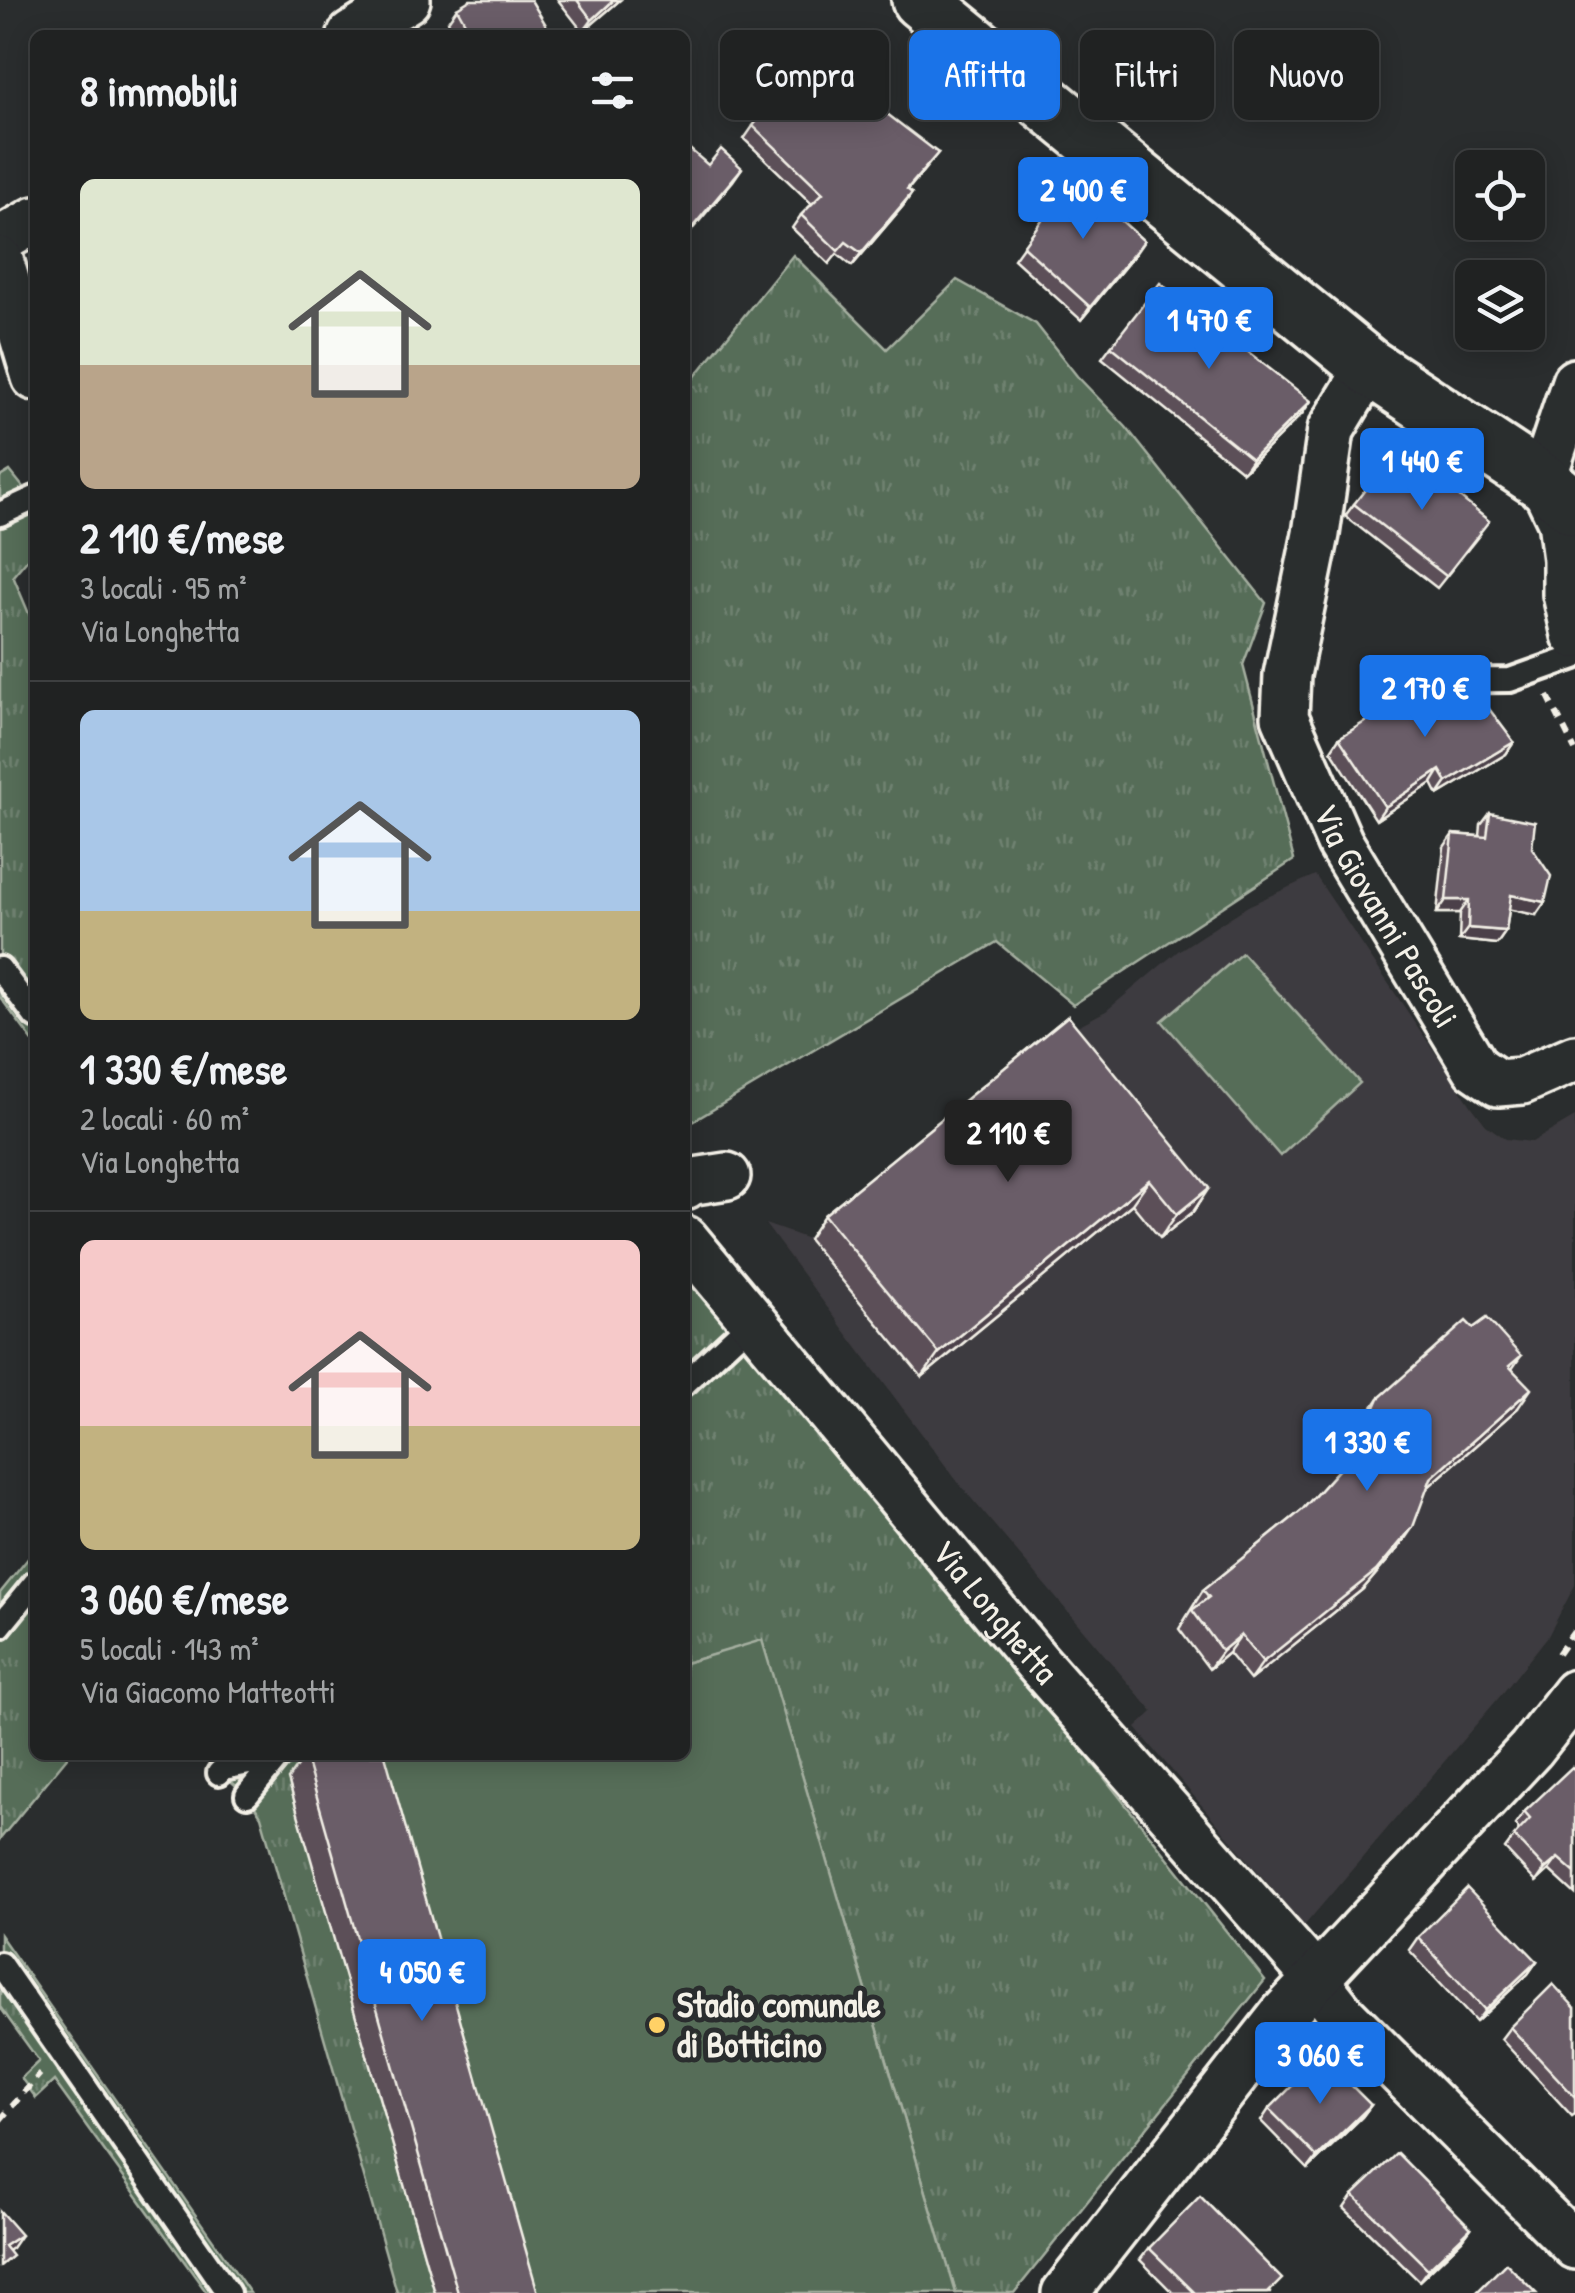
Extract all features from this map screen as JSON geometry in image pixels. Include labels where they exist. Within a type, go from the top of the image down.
[{"type":"street","points":[[359,30],[408,0]]},
{"type":"street","points":[[920,0],[1369,367],[1558,494]]},
{"type":"street","points":[[0,240],[30,223]]},
{"type":"street","points":[[0,260],[30,359]]},
{"type":"street","name":"Via Giovanni Pascoli","points":[[1369,367],[1330,430],[1316,534],[1287,675],[1285,717],[1340,843],[1476,1068],[1498,1083],[1522,1082],[1575,1058]]},
{"type":"street","points":[[1575,382],[1558,494],[1566,594],[1575,635]]},
{"type":"street","name":"Via Longhetta","points":[[690,1245],[1036,1661],[1316,1979],[1342,2014],[1575,2246]]},
{"type":"street","points":[[1065,2293],[1284,2013],[1531,1749],[1575,1692]]},
{"type":"lane","points":[[0,514],[30,500]]},
{"type":"lane","points":[[1415,681],[1510,680],[1575,657]]},
{"type":"lane","points":[[0,968],[30,1009]]},
{"type":"lane","points":[[690,1378],[753,1320]]},
{"type":"lane","points":[[0,1626],[30,1589]]},
{"type":"lane","points":[[231,1780],[271,1760]]},
{"type":"lane","points":[[0,1964],[56,2035],[228,2293]]},
{"type":"path","points":[[0,2120],[56,2035]]},
{"type":"shaded area","points":[[1315,875],[1486,1125],[1506,1139],[1532,1142],[1575,1117],[1575,1585],[1548,1636],[1502,1694],[1304,1926],[1136,1728],[1153,1712],[960,1485],[765,1224],[808,1239],[1051,1040],[1106,1011],[1178,951],[1248,906]]},
{"type":"green space","points":[[793,255],[887,349],[957,280],[1036,324],[1077,376],[1126,427],[1266,603],[1243,665],[1294,860],[1073,1005],[997,942],[690,1123],[690,383]]},
{"type":"green space","points":[[10,471],[30,496],[30,556],[13,576],[30,616],[30,1037],[0,997],[0,477]]},
{"type":"green space","points":[[1242,953],[1360,1083],[1280,1156],[1162,1021]]},
{"type":"green space","points":[[690,1256],[1265,1980],[1014,2293],[956,2293],[762,1641],[690,1662]]},
{"type":"green space","points":[[30,1556],[30,1760],[65,1760],[0,1839],[0,1593]]},
{"type":"green space","name":"Stadio comunale di Botticino","points":[[762,1640],[956,2293],[514,2293],[372,1760],[690,1760],[690,1662]]},
{"type":"green space","points":[[206,1760],[354,1760],[289,1779],[435,2293],[397,2293],[261,1816],[247,1795]]},
{"type":"green space","points":[[0,1935],[250,2293],[207,2293],[54,2081],[36,2098],[21,2078],[39,2061],[0,2007]]},
{"type":"building","points":[[470,0],[531,0],[549,30],[469,30],[457,8]]},
{"type":"building","points":[[577,0],[614,0],[592,20]]},
{"type":"building","points":[[889,115],[938,153],[907,189],[912,193],[861,253],[846,242],[838,251],[801,215],[823,193],[753,126],[758,120],[889,120]]},
{"type":"building","points":[[690,149],[708,165],[721,149],[742,168],[690,230]]},
{"type":"building","points":[[1073,177],[1144,241],[1090,307],[1023,246]]},
{"type":"building","points":[[1160,283],[1311,401],[1252,459],[1111,346]]},
{"type":"building","points":[[1404,452],[1489,521],[1446,576],[1354,504],[1381,469],[1388,471]]},
{"type":"building","points":[[1465,677],[1514,742],[1447,782],[1440,770],[1385,807],[1339,738],[1407,696],[1411,703]]},
{"type":"building","points":[[1490,813],[1535,822],[1532,848],[1551,876],[1545,902],[1511,895],[1506,931],[1468,928],[1469,900],[1446,900],[1453,834],[1487,837]]},
{"type":"building","points":[[1068,1016],[1209,1188],[1177,1214],[1149,1180],[939,1353],[824,1215]]},
{"type":"building","points":[[1487,1318],[1521,1356],[1509,1366],[1531,1389],[1431,1478],[1413,1527],[1376,1571],[1263,1662],[1241,1635],[1222,1651],[1192,1610],[1209,1597],[1203,1590],[1302,1510],[1342,1466],[1379,1398],[1466,1321],[1473,1328]]},
{"type":"building","points":[[306,1760],[386,1760],[538,2293],[458,2293]]},
{"type":"building","points":[[1572,1767],[1575,1873],[1558,1858],[1545,1869],[1514,1836],[1530,1819],[1524,1812]]},
{"type":"building","points":[[1467,1888],[1537,1961],[1485,2010],[1418,1937]]},
{"type":"building","points":[[1553,1984],[1575,2008],[1575,2097],[1510,2027]]},
{"type":"building","points":[[1322,2056],[1371,2105],[1317,2157],[1269,2109]]},
{"type":"building","points":[[1397,2153],[1471,2228],[1428,2269],[1353,2195]]},
{"type":"building","points":[[1200,2196],[1282,2279],[1268,2293],[1195,2293],[1149,2248]]},
{"type":"building","points":[[0,2211],[21,2235],[4,2246],[12,2256],[0,2266]]},
{"type":"building","points":[[1506,2263],[1536,2293],[1476,2293]]},
{"type":"place","name":"Stadio comunale di Botticino","points":[[657,2025]]}]
